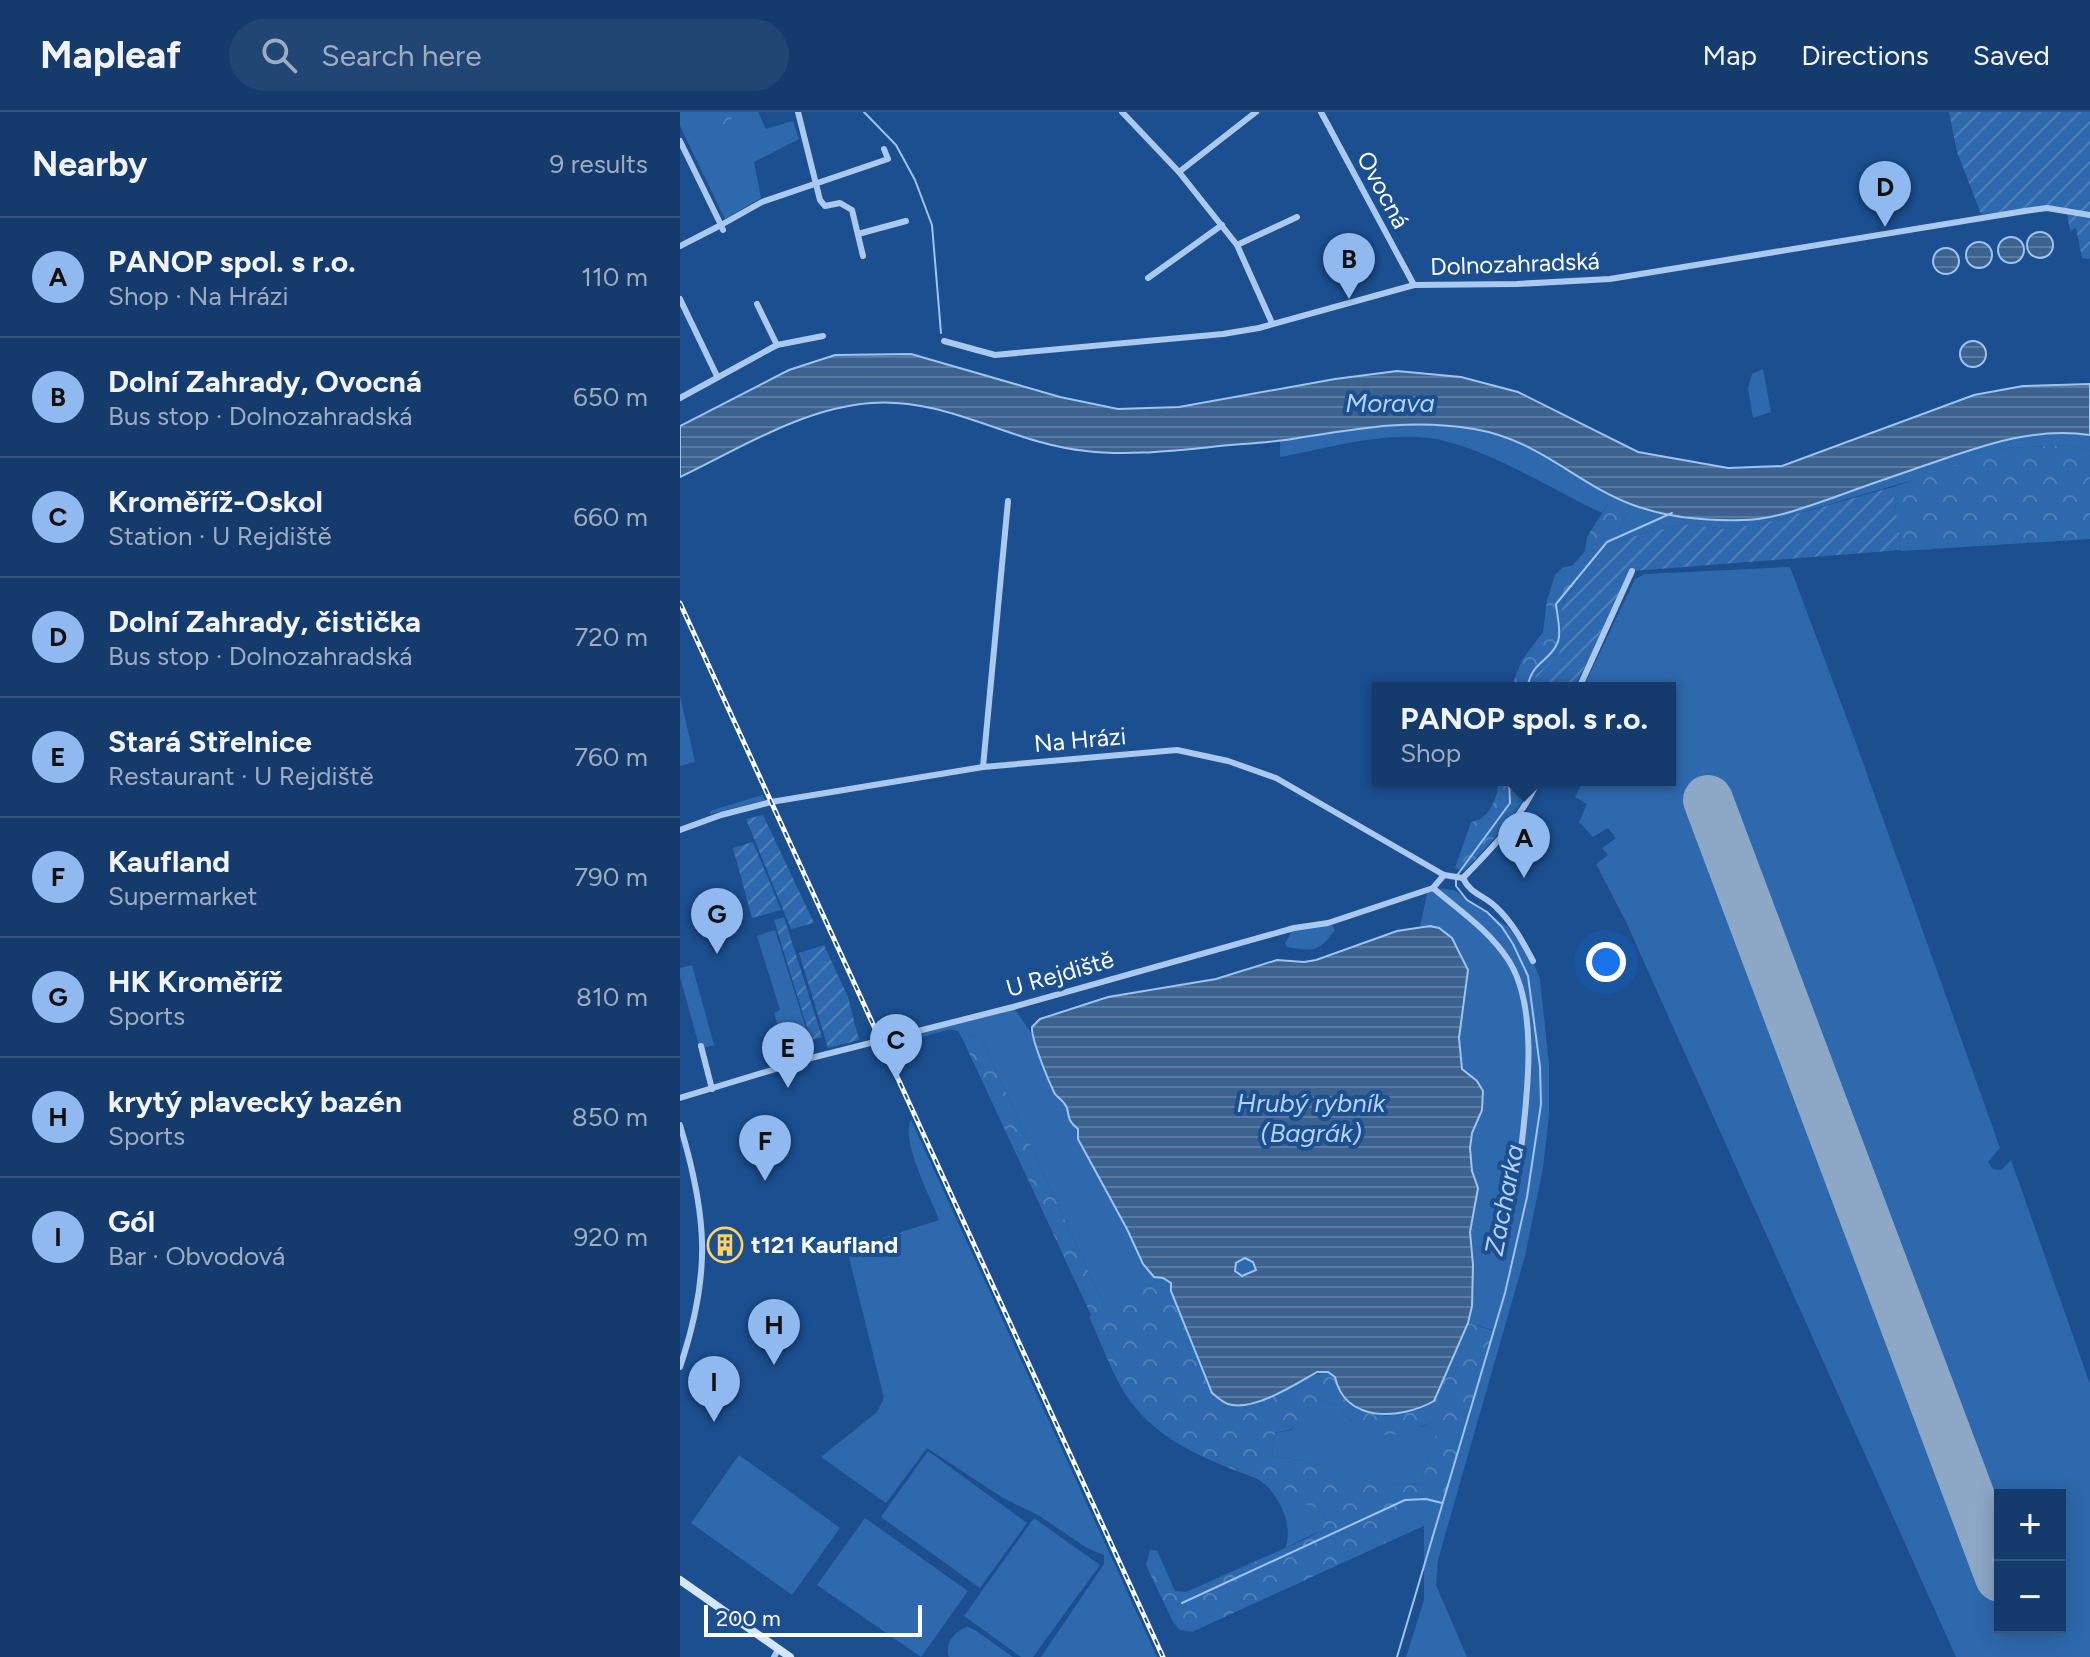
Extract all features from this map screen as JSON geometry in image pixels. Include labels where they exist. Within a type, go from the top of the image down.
[{"type":"main road","points":[[680,1580],[776,1653],[790,1657]]},
{"type":"street","points":[[798,112],[820,200],[825,206],[840,203],[852,210],[863,256]]},
{"type":"street","points":[[1122,112],[1179,172],[1237,245],[1272,323]]},
{"type":"street","points":[[1179,172],[1256,112]]},
{"type":"street","name":"Ovocná","points":[[1321,112],[1414,285]]},
{"type":"street","points":[[680,141],[722,227]]},
{"type":"street","points":[[884,149],[893,169]]},
{"type":"street","points":[[680,246],[722,227],[762,202],[888,159]]},
{"type":"street","name":"Dolnozahradská","points":[[944,341],[995,355],[1223,334],[1414,285],[1610,279],[2047,208],[2090,215]]},
{"type":"street","points":[[1237,245],[1297,217]]},
{"type":"street","points":[[858,234],[906,221]]},
{"type":"street","points":[[1148,278],[1222,225]]},
{"type":"street","points":[[680,299],[717,376]]},
{"type":"street","points":[[757,304],[777,345]]},
{"type":"street","points":[[680,398],[777,345],[823,336]]},
{"type":"street","points":[[983,767],[1008,501]]},
{"type":"street","points":[[1582,682],[1632,571]]},
{"type":"street","name":"Na Hrázi","points":[[680,830],[771,802],[983,767],[1177,750],[1228,761],[1276,778],[1447,875],[1462,878]]},
{"type":"street","points":[[1533,961],[1519,934],[1496,907],[1469,890],[1462,878],[1503,835],[1535,786]]},
{"type":"street","points":[[1447,875],[1433,888],[1496,944],[1511,963],[1522,998],[1529,1072],[1521,1150]]},
{"type":"street","name":"U Rejdiště","points":[[680,1098],[815,1057],[1013,1007],[1195,954],[1294,928],[1328,923],[1433,888]]},
{"type":"street","points":[[701,1046],[712,1089]]},
{"type":"street","points":[[680,1125],[698,1190],[703,1224],[699,1297],[680,1367]]},
{"type":"green space","points":[[680,112],[758,112],[766,129],[793,121],[799,139],[754,162],[761,198],[725,219],[680,126]]},
{"type":"green space","points":[[716,112],[729,112],[749,164],[747,168]]},
{"type":"green space","points":[[1949,112],[2090,112],[2090,259],[2082,258],[2076,228],[2070,231],[2067,213],[2048,208],[1981,214],[1957,152]]},
{"type":"green space","points":[[1763,369],[1771,412],[1753,418],[1748,388],[1752,374]]},
{"type":"green space","points":[[1422,422],[1478,429],[1532,447],[1613,496],[1602,513],[1485,455],[1426,438],[1384,438],[1280,457],[1280,440],[1357,427]]},
{"type":"green space","points":[[2044,432],[2090,435],[2090,451],[2069,445],[2005,448],[1948,470],[1764,523],[1727,529],[1684,524],[1614,541],[1631,504],[1697,518],[1797,510],[2004,438]]},
{"type":"green space","points":[[2069,445],[2090,451],[2090,539],[1901,551],[1893,487],[2005,448]]},
{"type":"green space","points":[[1893,487],[1901,550],[1633,571],[1577,682],[1534,682],[1536,675],[1558,656],[1562,645],[1562,604],[1591,562],[1614,541],[1684,524],[1727,529],[1764,523]]},
{"type":"green space","points":[[1613,496],[1631,504],[1614,541],[1591,562],[1562,603],[1562,645],[1558,657],[1536,675],[1534,682],[1513,682],[1522,660],[1543,632],[1547,600],[1555,575],[1562,568],[1573,565],[1585,551],[1587,537]]},
{"type":"green space","points":[[1790,567],[2000,1148],[1988,1162],[1993,1169],[2001,1170],[2011,1160],[2090,1384],[2090,1657],[1956,1657],[1626,922],[1596,864],[1608,855],[1602,848],[1616,838],[1608,828],[1593,837],[1579,822],[1587,804],[1575,797],[1580,786],[1676,786],[1676,682],[1586,682],[1635,579],[1645,574]],"holes":[[[1724,792],[1994,1512],[1994,1489],[2066,1489],[2066,1633],[1994,1633],[1994,1595],[1989,1596],[1693,804]]]},
{"type":"green space","points":[[680,696],[695,762],[680,766]]},
{"type":"green space","points":[[1498,786],[1530,786],[1512,817],[1494,839],[1464,871],[1455,868],[1471,822],[1488,812]]},
{"type":"green space","points":[[762,795],[765,800],[710,814],[710,811]]},
{"type":"green space","points":[[763,815],[814,923],[791,929],[746,819]]},
{"type":"green space","points":[[753,842],[781,910],[752,918],[733,848]]},
{"type":"green space","points":[[1428,889],[1454,890],[1508,927],[1533,961],[1540,979],[1549,1065],[1549,1116],[1543,1168],[1525,1256],[1438,1560],[1436,1585],[1467,1657],[1406,1657],[1424,1600],[1424,1526],[1386,1543],[1378,1519],[1416,1500],[1443,1503],[1493,1330],[1468,1323],[1472,1306],[1473,1265],[1470,1232],[1478,1188],[1472,1171],[1470,1148],[1472,1133],[1482,1110],[1481,1086],[1462,1069],[1457,1055],[1466,991],[1463,957],[1453,940],[1442,930],[1420,927]]},
{"type":"green space","points":[[784,917],[822,1037],[811,1040],[774,920]]},
{"type":"green space","points":[[1332,925],[1335,930],[1315,949],[1287,947],[1285,943],[1294,928]]},
{"type":"green space","points":[[775,930],[808,1035],[783,1043],[774,1013],[780,1010],[757,936]]},
{"type":"green space","points":[[824,945],[848,997],[859,1040],[828,1048],[799,953]]},
{"type":"green space","points":[[692,965],[714,1045],[700,1049],[680,977],[680,968]]},
{"type":"green space","points":[[1013,1007],[1032,1034],[1055,1092],[1066,1104],[1070,1118],[1078,1129],[1078,1139],[1143,1264],[1154,1277],[1163,1278],[1102,1311],[1103,1303],[980,1036],[969,1037],[964,1042],[958,1031],[950,1029],[900,1041],[910,1033]]},
{"type":"green space","points":[[980,1036],[1103,1303],[1102,1310],[1163,1278],[1171,1283],[1171,1291],[1178,1303],[1266,1399],[1313,1375],[1330,1374],[1335,1378],[1342,1396],[1385,1416],[1415,1410],[1434,1401],[1468,1323],[1494,1331],[1443,1504],[1416,1500],[1379,1519],[1386,1543],[1192,1632],[1180,1630],[1173,1622],[1146,1565],[1150,1550],[1157,1551],[1175,1591],[1186,1592],[1310,1537],[1321,1530],[1325,1515],[1296,1500],[1277,1485],[1214,1462],[1178,1444],[1134,1406],[1109,1363],[1089,1317],[1091,1315],[964,1042],[968,1037]],"holes":[[[1322,1399],[1338,1406],[1361,1431],[1380,1435],[1400,1434],[1440,1420],[1421,1485],[1322,1479],[1312,1462],[1272,1456],[1275,1433],[1303,1422]]]},
{"type":"green space","points":[[911,1120],[1157,1657],[1041,1657],[1104,1564],[1104,1555],[1003,1498],[927,1448],[886,1503],[821,1457],[877,1412],[884,1398],[847,1249],[939,1220],[913,1155],[909,1129]]},
{"type":"green space","points":[[1245,1258],[1253,1262],[1257,1270],[1242,1276],[1235,1271],[1236,1263]]},
{"type":"green space","points":[[1322,1399],[1338,1406],[1361,1431],[1422,1427],[1441,1419],[1421,1485],[1321,1480],[1312,1462],[1272,1456],[1275,1433],[1291,1430]]},
{"type":"green space","points":[[928,1451],[1027,1523],[980,1588],[881,1517]]},
{"type":"green space","points":[[739,1455],[840,1528],[792,1595],[691,1523]]},
{"type":"green space","points":[[1257,1479],[1279,1484],[1299,1502],[1315,1505],[1325,1515],[1322,1530],[1285,1548],[1288,1529],[1282,1509],[1271,1491]]},
{"type":"green space","points":[[865,1518],[968,1591],[921,1657],[817,1585]]},
{"type":"green space","points":[[1034,1518],[1100,1565],[1033,1657],[1021,1657],[964,1616]]},
{"type":"green space","points":[[968,1627],[1013,1657],[949,1657],[948,1647],[952,1638]]},
{"type":"water","points":[[2040,232],[2049,236],[2053,245],[2049,254],[2040,258],[2031,254],[2027,245],[2031,236]]},
{"type":"water","points":[[2011,237],[2020,241],[2024,250],[2020,259],[2011,263],[2002,259],[1998,250],[2002,241]]},
{"type":"water","points":[[1979,242],[1988,246],[1992,255],[1988,264],[1979,268],[1970,264],[1966,255],[1970,246]]},
{"type":"water","points":[[1946,248],[1955,252],[1959,261],[1955,270],[1946,274],[1937,270],[1933,261],[1937,252]]},
{"type":"water","points":[[1973,341],[1982,345],[1986,354],[1982,363],[1973,367],[1964,363],[1960,354],[1964,345]]},
{"type":"water","name":"Morava","points":[[911,354],[1060,397],[1118,409],[1179,407],[1397,371],[1461,377],[1518,392],[1638,452],[1728,468],[1782,466],[1974,395],[2023,386],[2090,384],[2090,435],[2049,433],[2010,439],[1789,512],[1742,520],[1687,517],[1633,505],[1593,486],[1538,452],[1474,429],[1405,425],[1272,442],[1133,453],[1101,452],[1059,447],[953,414],[899,403],[846,406],[797,421],[680,477],[680,426],[789,370],[835,355]]},
{"type":"water","name":"Hrubý rybník (Bagrák)","points":[[1430,926],[1439,928],[1452,938],[1468,970],[1459,1038],[1462,1069],[1477,1081],[1483,1091],[1482,1110],[1472,1133],[1470,1148],[1472,1171],[1478,1188],[1470,1232],[1473,1265],[1472,1306],[1468,1323],[1434,1401],[1406,1412],[1390,1414],[1362,1410],[1350,1403],[1335,1377],[1328,1372],[1317,1372],[1262,1401],[1228,1404],[1212,1393],[1171,1291],[1171,1283],[1154,1277],[1143,1264],[1078,1139],[1078,1129],[1071,1121],[1066,1106],[1055,1094],[1045,1071],[1032,1027],[1040,1019],[1108,997],[1216,979],[1277,960],[1316,960],[1397,931]],"holes":[[[1245,1258],[1253,1262],[1256,1270],[1242,1276],[1235,1271],[1236,1263]]]},
{"type":"waterway","points":[[864,112],[896,145],[915,180],[932,225],[941,333]]},
{"type":"waterway","name":"Zacharka","points":[[1529,682],[1536,667],[1553,650],[1558,640],[1556,604],[1607,542],[1672,513]]},
{"type":"waterway","name":"Zacharka","points":[[1458,874],[1510,803],[1509,786]]},
{"type":"waterway","name":"Zacharka","points":[[1397,1657],[1505,1293],[1527,1197],[1541,1104],[1540,1067],[1528,976],[1502,927],[1487,912],[1467,900],[1456,886],[1456,880]]},
{"type":"waterway","points":[[1182,1603],[1405,1500],[1426,1499],[1442,1503]]},
{"type":"runway","points":[[1708,800],[1994,1561]]},
{"type":"railway","points":[[680,603],[1163,1657]]},
{"type":"place","name":"Dolní Zahrady, čistička","points":[[1885,227]]},
{"type":"place","name":"Dolní Zahrady, Ovocná","points":[[1349,299]]},
{"type":"place","name":"PANOP spol. s r.o.","points":[[1524,878]]},
{"type":"place","name":"HK Kroměříž","points":[[717,954]]},
{"type":"place","name":"Kroměříž-Oskol","points":[[896,1080]]},
{"type":"place","name":"Stará Střelnice","points":[[788,1088]]},
{"type":"place","name":"Kaufland","points":[[765,1181]]},
{"type":"place","name":"t121 Kaufland","points":[[725,1245]]},
{"type":"place","name":"krytý plavecký bazén","points":[[774,1365]]},
{"type":"place","name":"Gól","points":[[714,1422]]}]
